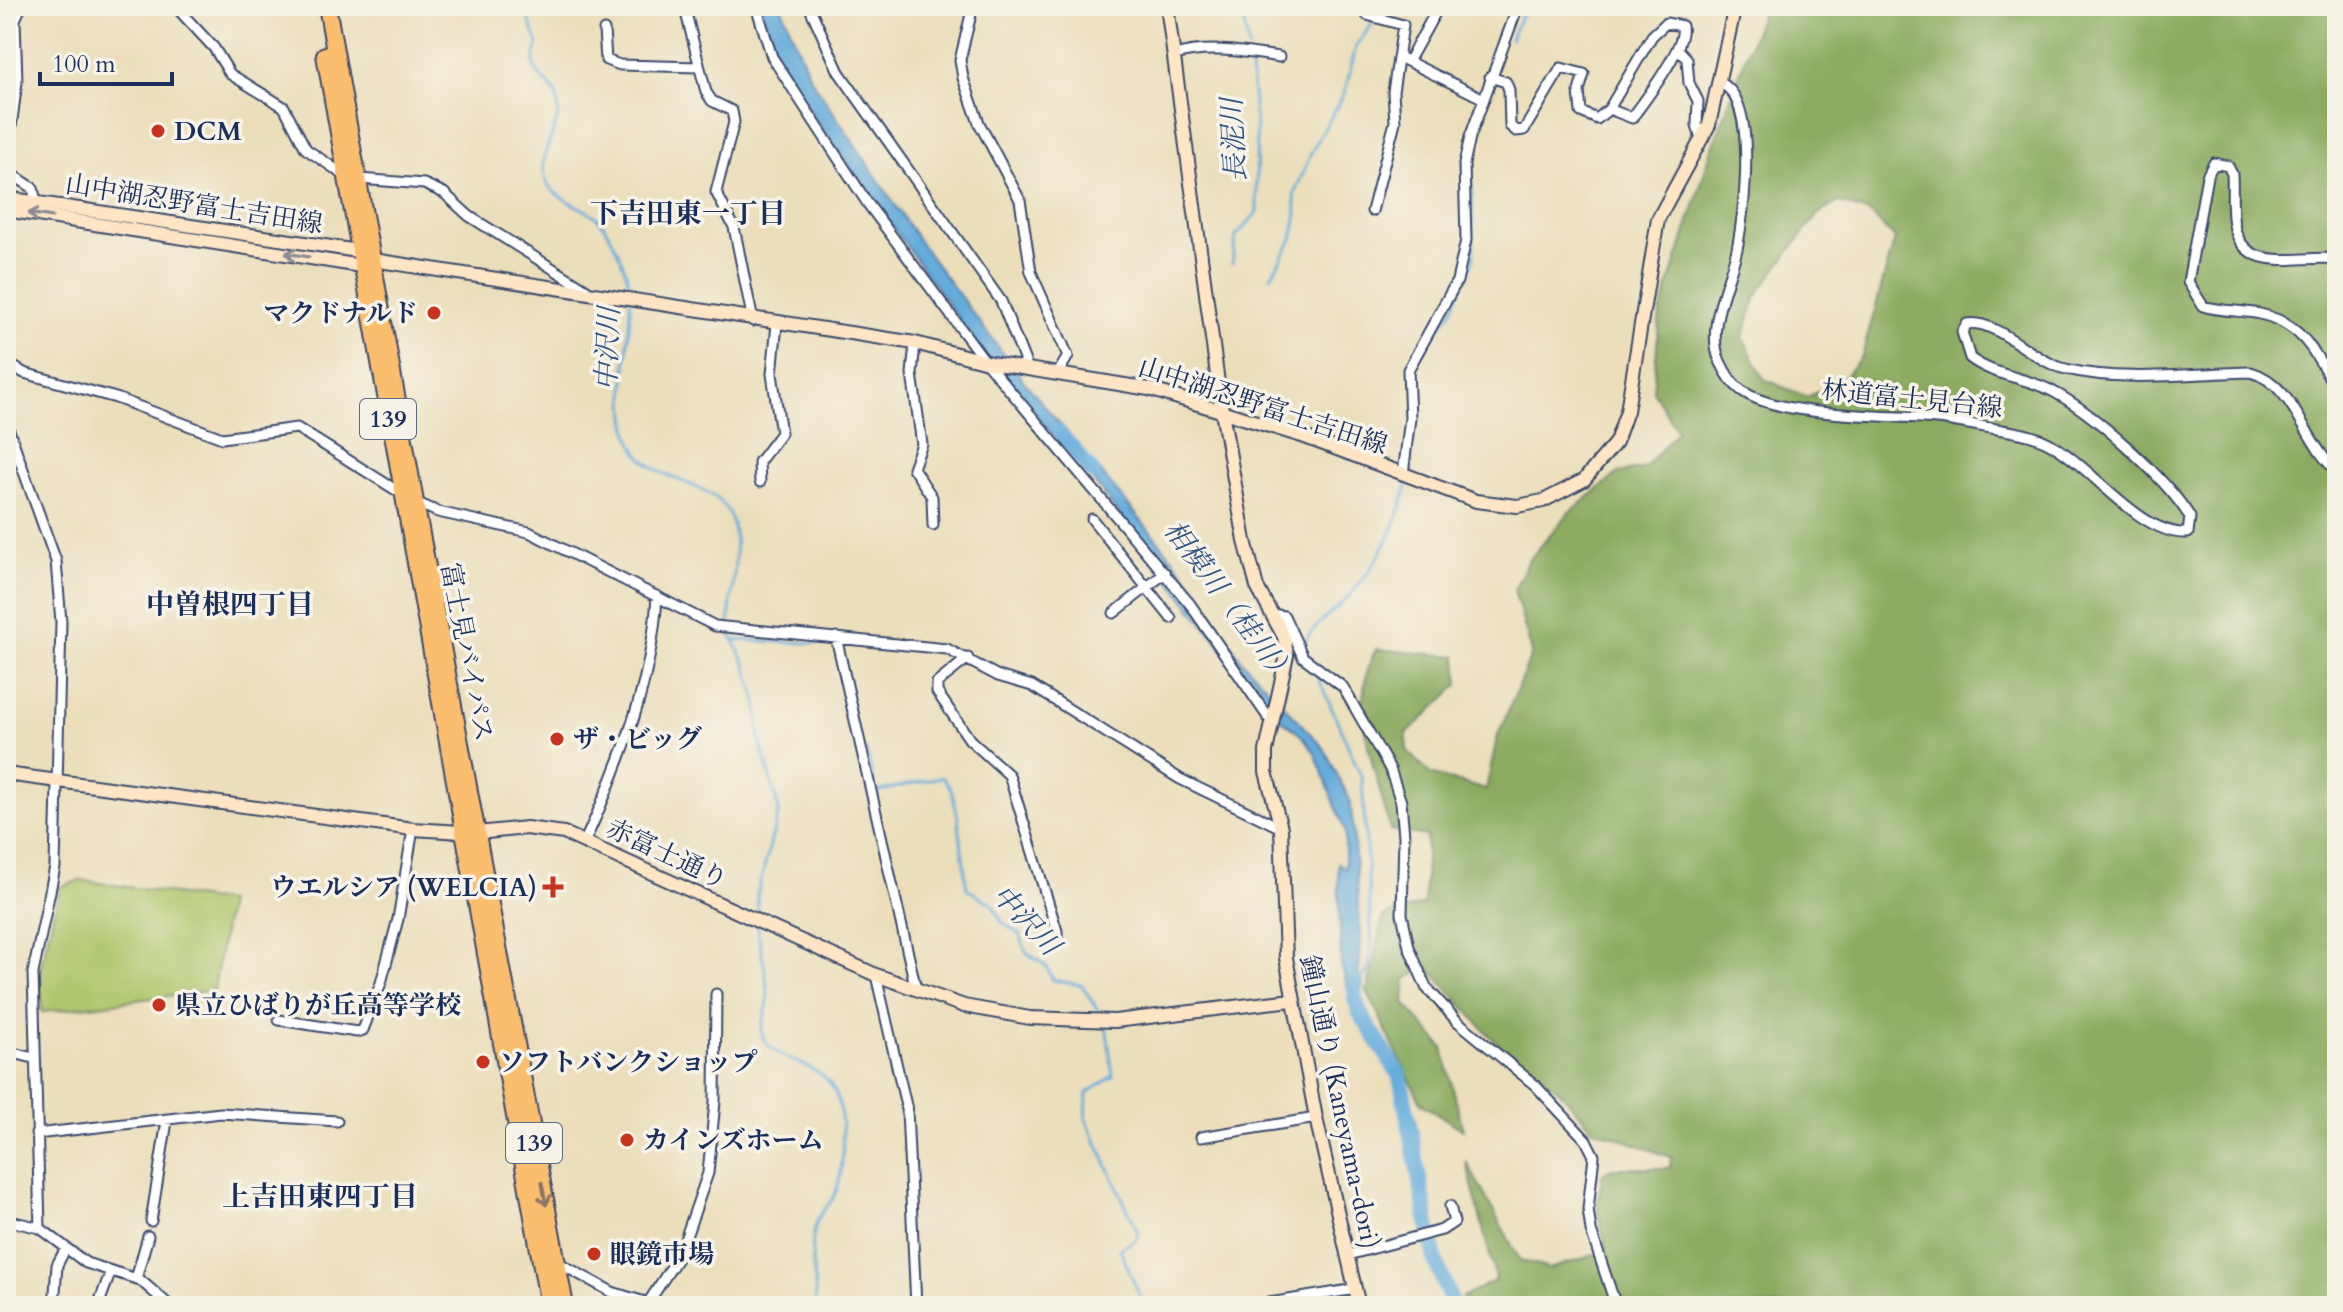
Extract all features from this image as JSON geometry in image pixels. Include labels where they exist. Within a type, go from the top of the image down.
[{"type":"highway","name":"富士見バイパス","points":[[316,6],[352,177]]},
{"type":"highway","name":"富士見バイパス","points":[[327,6],[364,259],[470,832],[565,1306]]},
{"type":"highway","name":"富士見バイパス","points":[[470,832],[549,1306]]},
{"type":"main road","points":[[1167,6],[1222,412],[1245,541],[1257,587],[1284,637],[1287,655],[1273,720]]},
{"type":"main road","name":"山中湖忍野富士吉田線","points":[[6,198],[643,304],[915,343],[988,362],[1149,389],[1302,436],[1476,501],[1517,506],[1564,493],[1601,463],[1616,442],[1627,411],[1658,219],[1709,125],[1735,6]]},
{"type":"main road","name":"山中湖忍野富士吉田線","points":[[6,210],[364,259]]},
{"type":"main road","name":"鐘山通り (Kaneyama-dori)","points":[[1273,720],[1266,751],[1266,772],[1281,828],[1286,958],[1292,1000],[1359,1306]]},
{"type":"main road","name":"赤富士通り","points":[[6,774],[413,829],[470,832],[541,829],[585,841],[876,975],[964,1006],[1030,1018],[1115,1021],[1292,1000]]},
{"type":"street","points":[[21,6],[11,26],[17,82],[6,167],[33,188],[36,202]]},
{"type":"street","points":[[175,6],[214,48],[230,74],[284,107],[306,149],[352,177],[424,184],[444,193],[469,216],[601,297]]},
{"type":"street","points":[[756,6],[765,42],[799,103],[868,204],[988,362],[1165,573],[1273,720]]},
{"type":"street","points":[[809,6],[839,72],[1001,301],[1026,369]]},
{"type":"street","points":[[973,6],[960,60],[963,78],[979,123],[1020,200],[1031,272],[1068,356],[1058,373]]},
{"type":"street","points":[[1365,6],[1367,15],[1403,25],[1405,59]]},
{"type":"street","points":[[1372,211],[1392,135],[1393,92],[1405,59],[1439,6]]},
{"type":"street","points":[[1403,474],[1410,418],[1408,370],[1442,313],[1463,261],[1466,240],[1464,164],[1482,98],[1518,6]]},
{"type":"street","points":[[687,17],[699,67],[712,101],[732,111],[734,122],[716,192],[734,227],[753,321]]},
{"type":"street","points":[[1490,77],[1506,82],[1510,126],[1516,131],[1524,130],[1561,68],[1584,74],[1579,91],[1581,112],[1597,119],[1609,109],[1652,36],[1666,23],[1682,26],[1684,31],[1677,48],[1632,118],[1609,109]]},
{"type":"street","points":[[604,30],[606,60],[620,65],[699,67]]},
{"type":"street","points":[[1677,48],[1687,59],[1689,83],[1698,101],[1697,125],[1701,139]]},
{"type":"street","points":[[1175,55],[1194,49],[1214,49],[1279,57]]},
{"type":"street","points":[[1405,59],[1482,98]]},
{"type":"street","name":"林道富士見台線","points":[[1720,83],[1736,96],[1745,123],[1740,229],[1716,334],[1718,357],[1729,378],[1740,390],[1768,403],[1811,410],[1935,419],[2022,433],[2048,442],[2085,467],[2148,523],[2161,530],[2188,533],[2190,517],[2181,502],[2101,426],[2047,388],[2004,376],[1970,358],[1962,332],[1967,324],[1975,323],[1986,325],[2045,363],[2066,369],[2123,374],[2251,372],[2263,375],[2286,398],[2325,461],[2337,471]]},
{"type":"street","points":[[2337,259],[2267,260],[2246,250],[2235,230],[2232,174],[2228,166],[2214,163],[2207,176],[2189,287],[2203,306],[2258,313],[2291,325],[2310,345],[2337,391]]},
{"type":"street","points":[[760,482],[759,462],[781,433],[772,374],[777,324]]},
{"type":"street","points":[[915,343],[912,374],[922,444],[913,468],[932,497],[933,525]]},
{"type":"street","points":[[6,362],[24,373],[116,398],[222,438],[297,428],[408,498],[438,512],[529,532],[715,626],[947,649],[968,658],[989,673],[1032,686],[1180,779],[1281,828]]},
{"type":"street","points":[[6,422],[56,561],[61,622],[55,867],[33,973],[40,1228]]},
{"type":"street","points":[[1092,519],[1171,618]]},
{"type":"street","points":[[1114,613],[1165,573]]},
{"type":"street","points":[[585,841],[619,767],[630,726],[641,703],[657,596]]},
{"type":"street","points":[[1272,614],[1284,616],[1303,657],[1343,687],[1390,769],[1401,802],[1404,836],[1402,914],[1409,947],[1426,987],[1457,1021],[1535,1085],[1586,1140],[1594,1156],[1588,1209],[1591,1231],[1616,1306]]},
{"type":"street","points":[[836,637],[916,989]]},
{"type":"street","points":[[968,658],[937,683],[937,692],[970,740],[1009,775],[1057,931],[1057,943]]},
{"type":"street","points":[[279,1020],[357,1032],[363,1030],[381,983],[398,919],[413,829]]},
{"type":"street","points":[[876,975],[907,1110],[916,1306]]},
{"type":"street","points":[[557,1262],[612,1292],[647,1304],[680,1254],[708,1173],[715,1102],[716,994]]},
{"type":"street","points":[[6,1051],[33,1058]]},
{"type":"street","points":[[36,1134],[221,1113],[337,1121]]},
{"type":"street","points":[[1201,1137],[1316,1118]]},
{"type":"street","points":[[151,1221],[167,1121]]},
{"type":"street","points":[[1348,1255],[1442,1230],[1454,1222],[1450,1206]]},
{"type":"street","points":[[6,1220],[40,1228],[86,1263],[136,1279],[170,1306]]},
{"type":"street","points":[[136,1279],[148,1236]]},
{"type":"street","points":[[54,1306],[57,1265],[66,1248]]},
{"type":"street","points":[[98,1306],[111,1271]]},
{"type":"street","points":[[1250,1306],[1356,1289]]},
{"type":"green space","points":[[1764,6],[2337,6],[2337,1306],[1466,1306],[1462,1297],[1496,1280],[1466,1161],[1520,1260],[1549,1269],[1607,1251],[1597,1210],[1602,1175],[1611,1168],[1670,1168],[1671,1157],[1593,1129],[1560,1091],[1498,1045],[1428,967],[1406,979],[1404,1003],[1443,1048],[1463,1130],[1421,1103],[1367,991],[1383,916],[1424,904],[1427,836],[1390,830],[1367,739],[1364,693],[1367,671],[1376,649],[1457,656],[1459,684],[1407,734],[1407,750],[1430,774],[1486,790],[1497,738],[1532,653],[1514,590],[1528,561],[1568,514],[1618,473],[1645,468],[1677,431],[1653,391],[1660,313],[1711,152]],"holes":[[[1839,202],[1869,213],[1895,238],[1862,356],[1841,381],[1807,397],[1764,379],[1743,338],[1758,293],[1818,214]]]},
{"type":"green space","points":[[81,880],[228,902],[214,990],[42,1012],[40,970],[60,887]]},
{"type":"water","points":[[760,6],[781,6],[810,77],[921,244],[1026,384],[1183,570],[1243,662],[1324,748],[1350,800],[1361,941],[1356,1014],[1341,965],[1338,863],[1345,868],[1345,831],[1315,753],[1303,737],[1269,709],[1080,464],[1080,457],[1074,449],[1064,448],[983,353],[798,95],[779,61]]},
{"type":"waterway","name":"中沢川","points":[[524,6],[538,44],[535,57],[537,72],[551,87],[558,102],[557,121],[544,160],[546,180],[554,192],[601,222],[618,252],[630,294]]},
{"type":"waterway","name":"長泥川","points":[[1241,6],[1249,49]]},
{"type":"waterway","points":[[1271,276],[1292,240],[1297,213],[1294,195],[1312,151],[1345,92],[1356,46],[1372,24],[1371,6]]},
{"type":"waterway","points":[[1510,39],[1526,6]]},
{"type":"waterway","name":"長泥川","points":[[1232,263],[1236,236],[1257,213],[1256,130],[1250,56]]},
{"type":"waterway","points":[[1428,343],[1451,312],[1474,258],[1471,152]]},
{"type":"waterway","name":"中沢川","points":[[630,301],[625,396],[629,433],[645,461],[657,470],[713,496],[724,506],[731,519],[735,557],[729,623]]},
{"type":"waterway","points":[[1410,471],[1413,427]]},
{"type":"waterway","name":"相模川（桂川）","points":[[1059,433],[1093,473]]},
{"type":"waterway","points":[[1309,657],[1303,645],[1309,636],[1350,595],[1380,554],[1400,511],[1409,478]]},
{"type":"waterway","name":"中沢川","points":[[729,631],[746,665],[757,701],[760,740],[779,810],[757,895],[758,915]]},
{"type":"waterway","name":"中沢川","points":[[734,640],[834,644]]},
{"type":"waterway","points":[[1316,672],[1362,778],[1372,944],[1368,970],[1359,982]]},
{"type":"waterway","name":"中沢川","points":[[866,750],[876,792],[942,777],[951,789],[958,817],[967,889],[992,904],[1002,922],[1020,935],[1026,952],[1046,966],[1053,980],[1082,985],[1102,1017]]},
{"type":"waterway","name":"中沢川","points":[[758,927],[768,991],[762,1026],[765,1041],[774,1050],[818,1072],[827,1080],[840,1108],[842,1166],[837,1189],[819,1217],[814,1233],[816,1297],[812,1306]]},
{"type":"waterway","name":"相模川（桂川）","points":[[1356,983],[1355,998],[1360,1013],[1400,1076],[1435,1260],[1453,1306]]},
{"type":"waterway","name":"中沢川","points":[[1106,1024],[1113,1076],[1087,1093],[1086,1119],[1138,1232],[1137,1239],[1120,1249],[1144,1306]]},
{"type":"place","name":"DCM","points":[[158,131]]},
{"type":"place","name":"マクドナルド","points":[[434,313]]},
{"type":"place","name":"ザ・ビッグ","points":[[557,739]]},
{"type":"place","name":"ウエルシア (WELCIA)","points":[[553,887]]},
{"type":"place","name":"県立ひばりが丘高等学校","points":[[159,1005]]},
{"type":"place","name":"ソフトバンクショップ","points":[[483,1062]]},
{"type":"place","name":"カインズホーム","points":[[627,1140]]},
{"type":"place","name":"眼鏡市場","points":[[594,1254]]},
{"type":"district","name":"下吉田東一丁目","points":[[688,214]]},
{"type":"district","name":"中曽根四丁目","points":[[230,605]]},
{"type":"district","name":"上吉田東四丁目","points":[[320,1197]]}]
